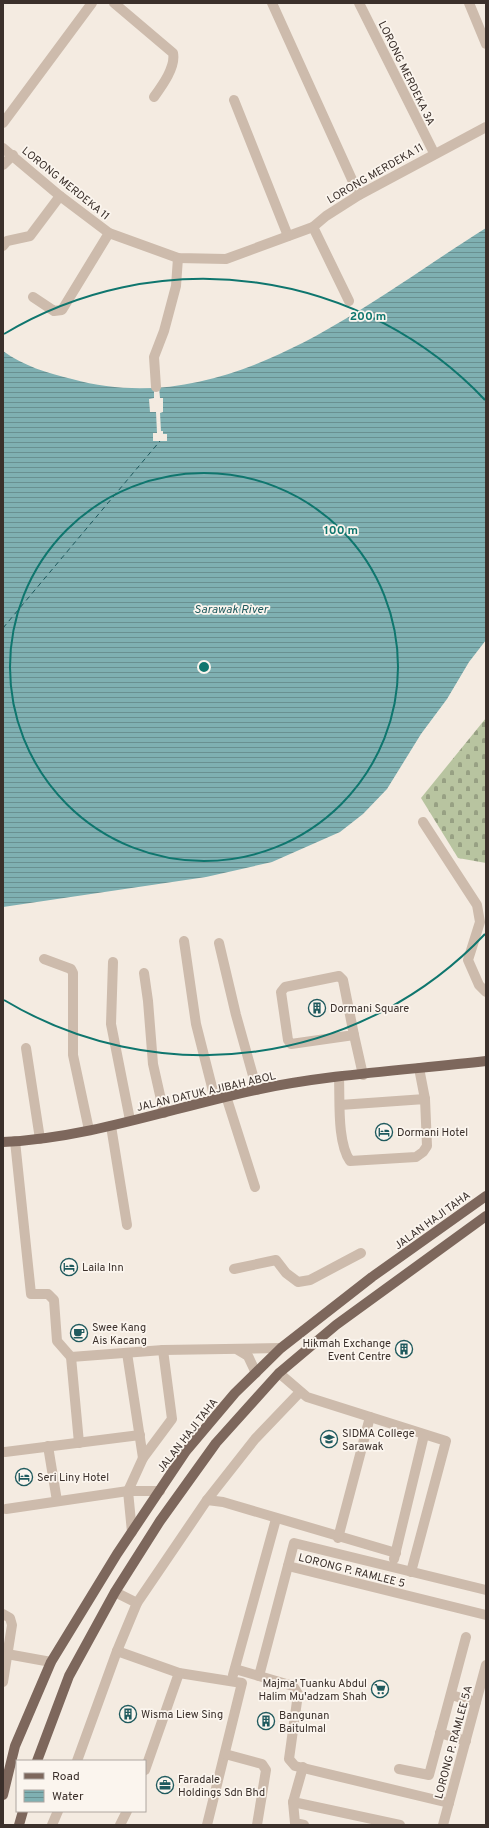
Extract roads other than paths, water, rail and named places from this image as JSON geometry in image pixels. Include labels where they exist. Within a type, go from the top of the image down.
[{"type":"main road","name":"JALAN DATUK AJIBAH ABOL","points":[[3,1142],[40,1139],[111,1126],[226,1096],[257,1090],[339,1078],[486,1060]]},
{"type":"main road","name":"JALAN HAJI TAHA","points":[[3,1795],[15,1746],[51,1662],[132,1532],[186,1451],[235,1393],[281,1348],[372,1277],[486,1196]]},
{"type":"main road","points":[[37,1760],[70,1676],[115,1592],[160,1521],[216,1443],[279,1372],[336,1325],[486,1216]]},
{"type":"main road","points":[[19,1825],[23,1812]]},
{"type":"street","points":[[3,123],[92,3]]},
{"type":"street","points":[[114,3],[173,53],[174,58],[171,68],[154,97]]},
{"type":"street","points":[[272,3],[359,194]]},
{"type":"street","name":"LORONG MERDEKA 3A","points":[[359,3],[434,153]]},
{"type":"street","points":[[469,3],[486,44]]},
{"type":"street","points":[[234,100],[288,236]]},
{"type":"street","name":"LORONG MERDEKA 11","points":[[3,148],[60,196],[109,233],[178,258],[226,259],[313,227],[326,216],[359,194],[434,153],[486,127]]},
{"type":"street","points":[[3,165],[13,155]]},
{"type":"street","points":[[3,246],[7,241],[30,236],[60,196]]},
{"type":"street","points":[[313,227],[349,301]]},
{"type":"street","points":[[33,296],[54,311],[62,310],[109,233]]},
{"type":"street","points":[[156,387],[154,357],[164,331],[176,286],[178,258]]},
{"type":"street","points":[[422,822],[477,905],[480,922],[468,960],[479,985],[486,992]]},
{"type":"street","points":[[184,941],[196,1024],[215,1099]]},
{"type":"street","points":[[219,943],[236,1016],[257,1090]]},
{"type":"street","points":[[44,959],[71,969],[73,1055],[89,1130]]},
{"type":"street","points":[[113,962],[111,1024],[130,1120]]},
{"type":"street","points":[[144,973],[148,1001],[153,1064],[164,1113]]},
{"type":"street","points":[[354,1035],[290,1044],[288,1040],[281,992],[284,987],[339,976],[343,980],[363,1075]]},
{"type":"street","points":[[26,1048],[40,1139]]},
{"type":"street","points":[[339,1078],[345,1153],[350,1161],[409,1158],[416,1157],[423,1152],[427,1146],[425,1099],[419,1068]]},
{"type":"street","points":[[226,1096],[255,1187]]},
{"type":"street","points":[[340,1105],[425,1099]]},
{"type":"street","points":[[111,1126],[127,1225]]},
{"type":"street","points":[[14,1142],[31,1294],[48,1294],[54,1300],[57,1341],[71,1357],[79,1443]]},
{"type":"street","points":[[234,1269],[276,1260],[286,1274],[298,1282],[310,1280],[361,1253]]},
{"type":"street","points":[[71,1357],[163,1350],[238,1350],[281,1348]]},
{"type":"street","points":[[132,1532],[128,1491],[143,1458],[172,1419],[163,1350]]},
{"type":"street","points":[[238,1350],[248,1356],[256,1373]]},
{"type":"street","points":[[127,1353],[143,1458]]},
{"type":"street","points":[[279,1372],[306,1396],[446,1441],[411,1572]]},
{"type":"street","points":[[77,1760],[117,1651],[137,1603],[207,1500],[255,1439],[300,1392]]},
{"type":"street","points":[[338,1538],[370,1417]]},
{"type":"street","points":[[5,1452],[140,1435]]},
{"type":"street","points":[[393,1567],[424,1435]]},
{"type":"street","points":[[48,1446],[57,1501]]},
{"type":"street","points":[[6,1509],[128,1491],[160,1491]]},
{"type":"street","points":[[207,1500],[223,1502],[338,1538],[396,1553]]},
{"type":"street","points":[[231,1681],[276,1519]]},
{"type":"street","name":"LORONG P. RAMLEE 5","points":[[486,1590],[294,1543],[288,1566],[486,1615]]},
{"type":"street","points":[[259,1676],[288,1566]]},
{"type":"street","points":[[115,1592],[137,1603]]},
{"type":"street","points":[[3,1614],[10,1618],[12,1625],[3,1682]]},
{"type":"street","points":[[399,1769],[429,1775],[466,1637]]},
{"type":"street","points":[[117,1651],[179,1673],[242,1683],[208,1825]]},
{"type":"street","points":[[7,1654],[51,1662]]},
{"type":"street","name":"LORONG P. RAMLEE 5A","points":[[443,1825],[486,1665]]},
{"type":"street","points":[[235,1669],[293,1686],[296,1689],[298,1694],[289,1759],[295,1766],[449,1803]]},
{"type":"street","points":[[146,1767],[179,1673]]},
{"type":"street","points":[[451,1695],[476,1702]]},
{"type":"street","points":[[440,1733],[466,1741]]},
{"type":"street","points":[[225,1754],[262,1764],[266,1770],[257,1825]]},
{"type":"street","points":[[303,1767],[293,1802],[295,1823],[304,1825]]},
{"type":"street","points":[[293,1802],[400,1825]]},
{"type":"street","points":[[52,1825],[58,1812]]},
{"type":"street","points":[[120,1825],[126,1812]]},
{"type":"water","name":"Sarawak River","points":[[486,228],[486,640],[469,662],[447,699],[421,734],[387,789],[363,814],[340,832],[272,862],[206,877],[3,907],[3,351],[27,365],[72,379],[130,388],[185,384],[239,370],[291,348],[342,321]]},
{"type":"place","name":"Dormani Square","points":[[317,1008]]},
{"type":"place","name":"Dormani Hotel","points":[[384,1132]]},
{"type":"place","name":"Laila Inn","points":[[69,1267]]},
{"type":"place","name":"Swee Kang Ais Kacang","points":[[79,1333]]},
{"type":"place","name":"Hikmah Exchange Event Centre","points":[[404,1349]]},
{"type":"place","name":"SIDMA College Sarawak","points":[[329,1439]]},
{"type":"place","name":"Seri Liny Hotel","points":[[24,1477]]},
{"type":"place","name":"Majma' Tuanku Abdul Halim Mu'adzam Shah","points":[[380,1689]]},
{"type":"place","name":"Wisma Liew Sing","points":[[128,1714]]},
{"type":"place","name":"Bangunan Baitulmal","points":[[266,1721]]},
{"type":"place","name":"Faradale Holdings Sdn Bhd","points":[[165,1785]]}]
